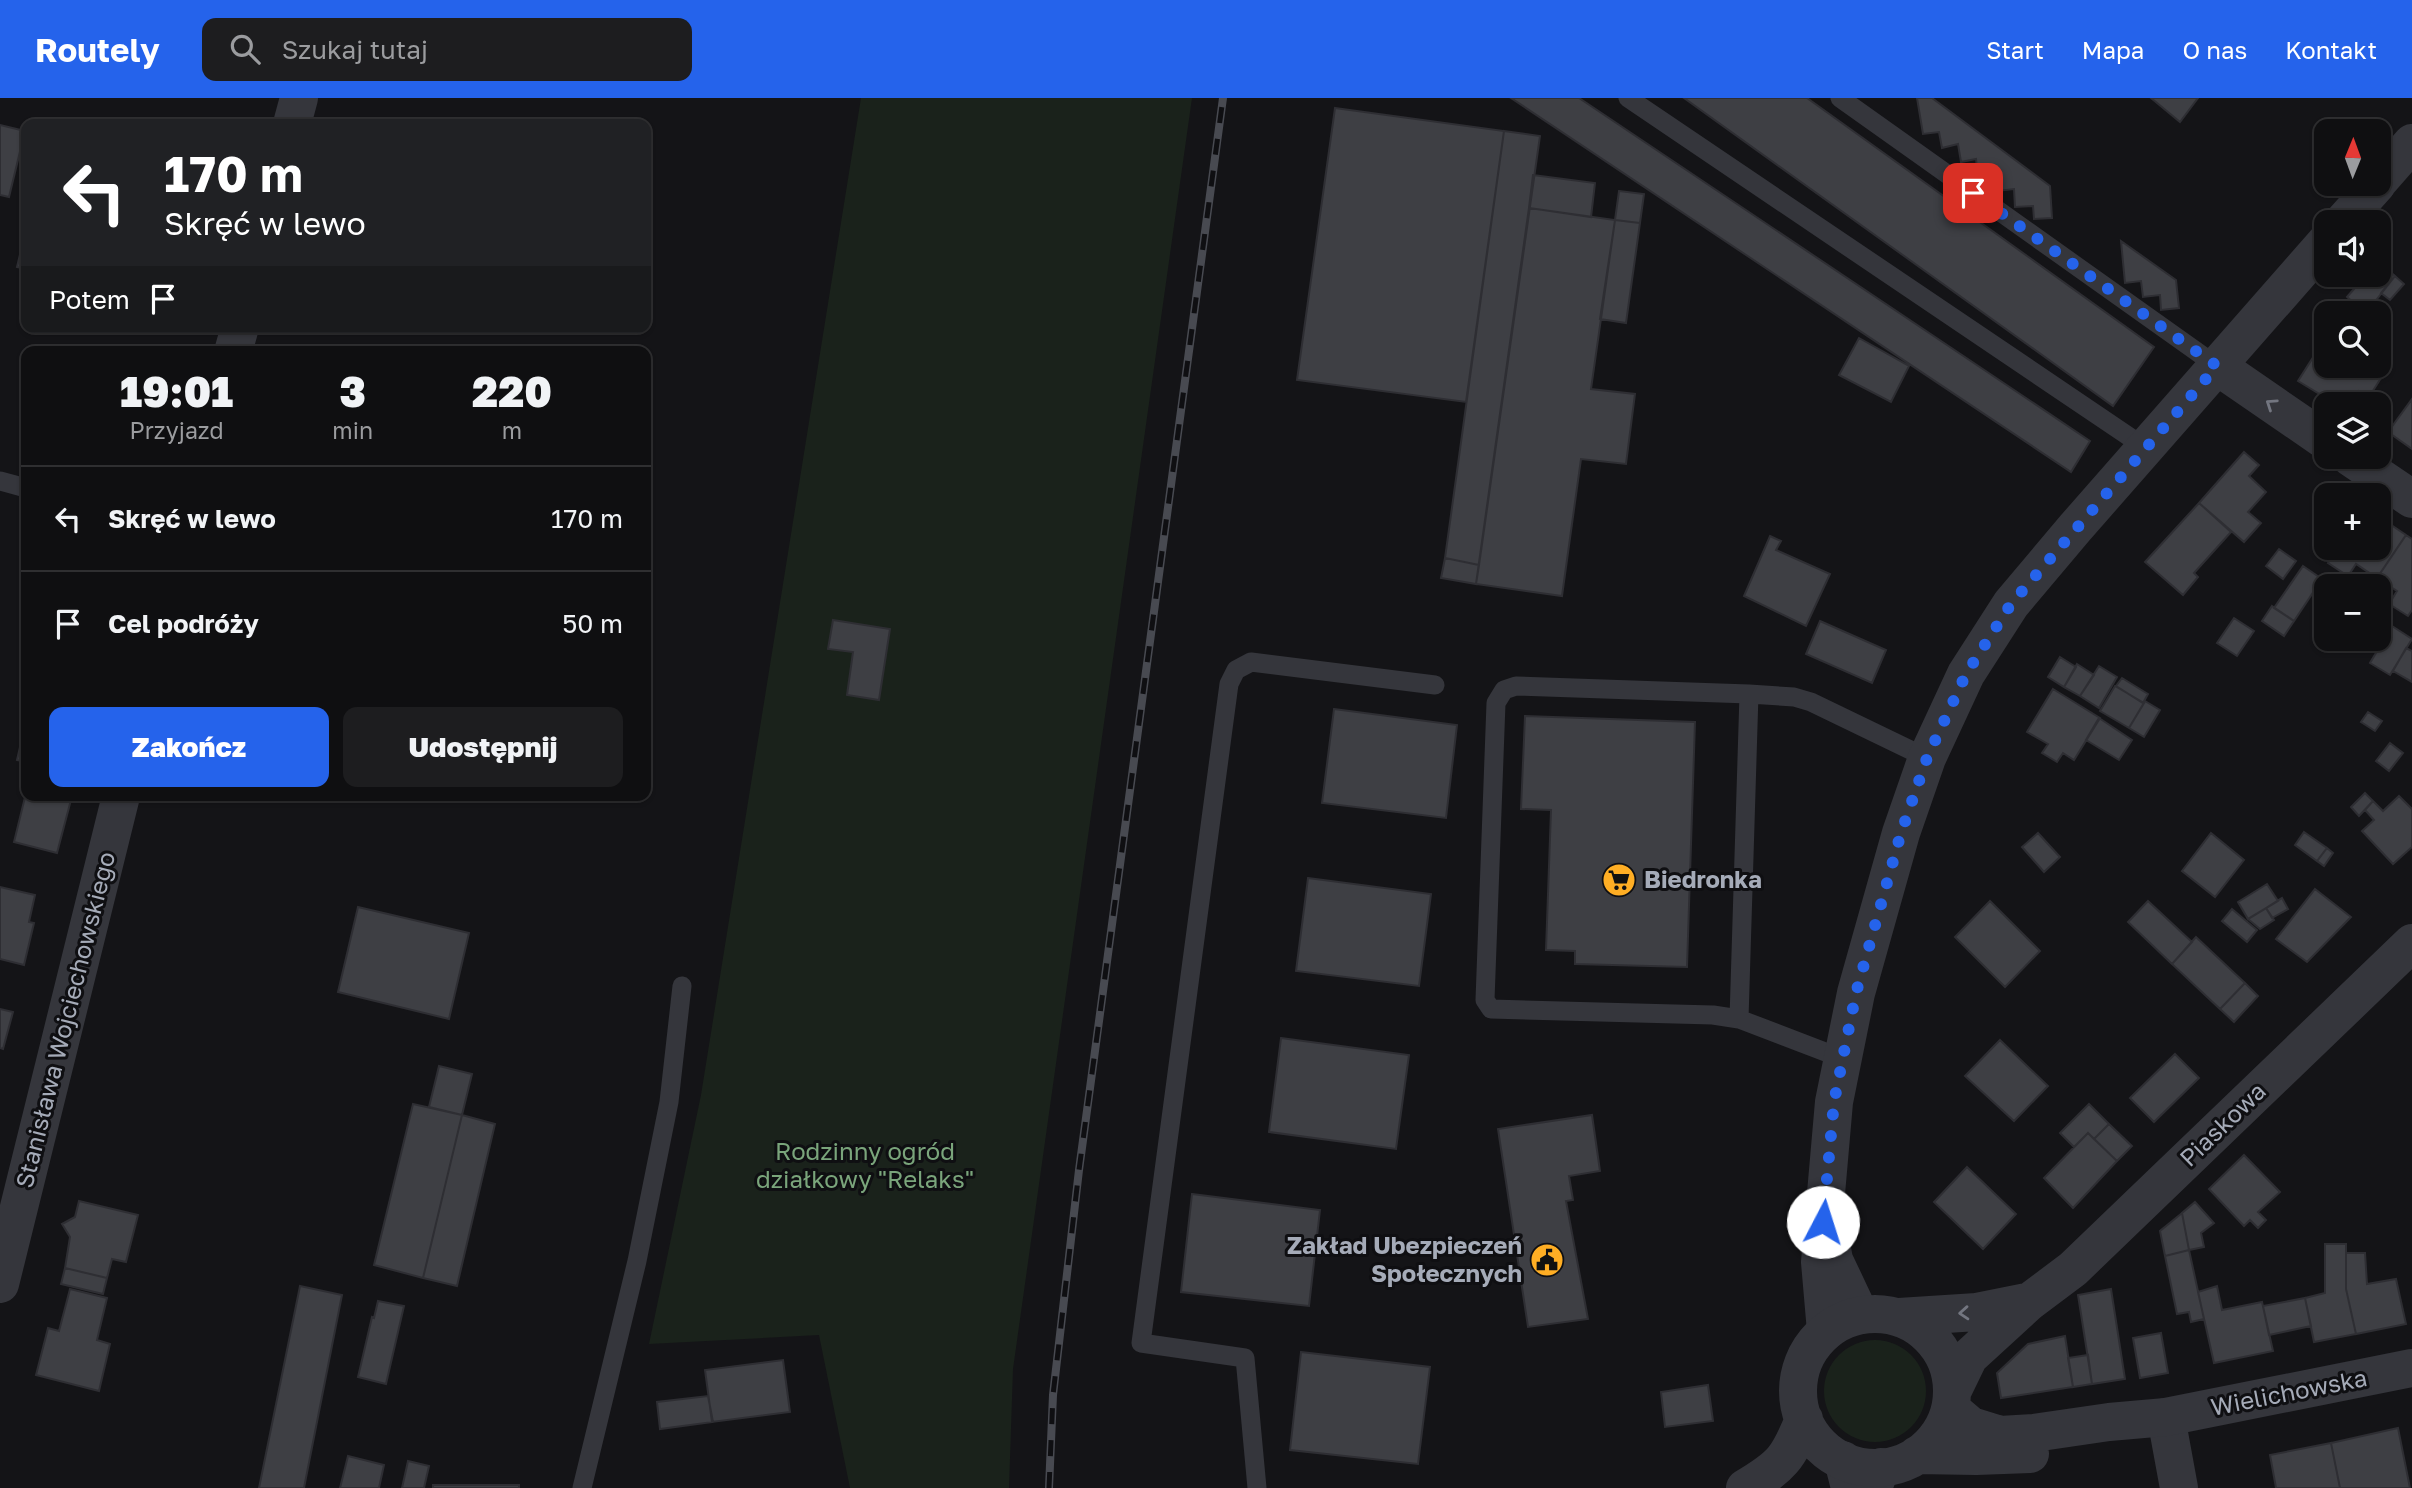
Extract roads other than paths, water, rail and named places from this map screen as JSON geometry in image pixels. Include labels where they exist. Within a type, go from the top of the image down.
[{"type":"street","points":[[293,119],[299,98]]},
{"type":"street","points":[[2391,167],[2412,144]]},
{"type":"street","points":[[2353,210],[2366,196]]},
{"type":"street","points":[[1826,1331],[1820,1262],[1834,1102],[1856,993],[1901,833],[1927,758],[1966,674],[2011,604],[2314,256]]},
{"type":"street","points":[[2217,366],[2314,432]]},
{"type":"street","points":[[2368,469],[2412,499]]},
{"type":"street","name":"Stanisława Wojciechowskiego","points":[[0,1284],[120,801]]},
{"type":"street","name":"Piaskowa","points":[[1952,1400],[1969,1357],[2029,1302],[2073,1269],[2412,943]]},
{"type":"street","points":[[1824,1203],[1834,1260],[1860,1315]]},
{"type":"street","name":"Piaskowa","points":[[1899,1317],[1976,1312],[2029,1302]]},
{"type":"street","points":[[1772,1488],[1805,1472],[1862,1476],[1900,1464],[1917,1455],[1938,1435],[1952,1400],[1950,1371],[1943,1353],[1932,1338],[1917,1325],[1899,1317],[1860,1315],[1842,1321],[1826,1331],[1803,1362],[1798,1381],[1798,1401],[1813,1437],[1826,1451],[1862,1476]]},
{"type":"street","name":"Wielichowska","points":[[1952,1400],[1971,1426],[2000,1435],[2034,1433],[2109,1422],[2166,1418],[2412,1368]]},
{"type":"street","points":[[2166,1418],[2179,1488]]},
{"type":"street","name":"Wielichowska","points":[[1917,1455],[1976,1457],[2038,1453],[2113,1441],[2166,1418]]},
{"type":"street","points":[[1745,1488],[1774,1471],[1792,1449],[1804,1419]]},
{"type":"lane","points":[[1628,98],[2146,449]]},
{"type":"lane","points":[[1840,98],[2217,366]]},
{"type":"lane","points":[[0,481],[21,487]]},
{"type":"lane","points":[[1257,1488],[1245,1358],[1141,1343],[1229,684],[1236,670],[1251,662],[1435,685]]},
{"type":"lane","points":[[1842,1058],[1739,1019],[1713,1015],[1491,1009],[1485,1000],[1496,703],[1504,690],[1516,686],[1794,697],[1811,702],[1927,758]]},
{"type":"lane","points":[[1739,1019],[1749,694]]},
{"type":"lane","points":[[582,1488],[637,1261],[666,1116],[682,986]]},
{"type":"railway","points":[[1049,1488],[1053,1395],[1079,1170],[1223,98]]},
{"type":"place","name":"Biedronka","points":[[1619,880]]},
{"type":"place","name":"Zakład Ubezpieczeń Społecznych","points":[[1547,1260]]},
{"type":"park label","name":"Rodzinny ogród działkowy \"Relaks\"","points":[[865,1166]]}]
